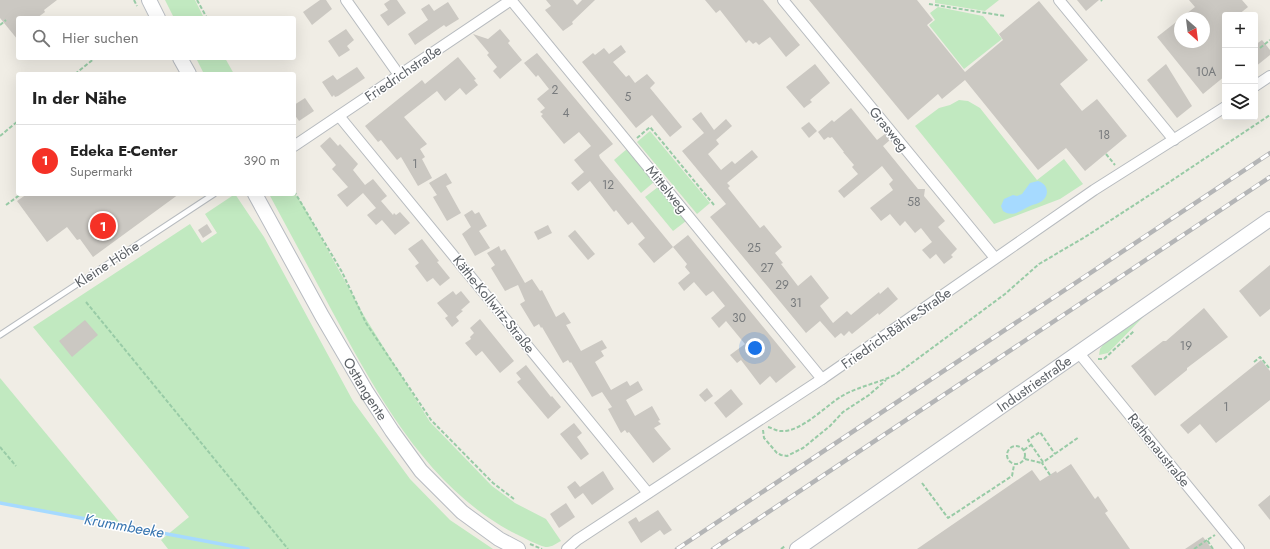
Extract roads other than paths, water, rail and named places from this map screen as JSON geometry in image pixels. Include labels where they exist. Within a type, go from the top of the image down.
[{"type":"street","points":[[149,0],[157,16]]},
{"type":"street","points":[[346,0],[399,75]]},
{"type":"street","name":"Friedrichstraße","points":[[296,145],[511,0]]},
{"type":"street","name":"Mittelweg","points":[[511,0],[822,379]]},
{"type":"street","name":"Grasweg","points":[[783,0],[995,258]]},
{"type":"street","points":[[1059,0],[1174,140]]},
{"type":"street","points":[[181,60],[188,72]]},
{"type":"street","points":[[1258,84],[1270,76]]},
{"type":"street","name":"Friedrich-Bähre-Straße","points":[[567,549],[577,540],[648,493],[761,422],[1094,190],[1222,109]]},
{"type":"street","name":"Käthe-Kollwitz-Straße","points":[[339,116],[648,493]]},
{"type":"street","name":"Osttangente","points":[[256,196],[322,316],[366,391],[392,431],[421,471],[462,512],[499,539],[522,545]]},
{"type":"street","name":"Industriestraße","points":[[797,549],[1270,218]]},
{"type":"street","name":"Rathenaustraße","points":[[1078,352],[1239,549]]},
{"type":"lane","name":"Kleine Höhe","points":[[0,335],[211,196]]},
{"type":"water","points":[[1038,181],[1046,187],[1047,193],[1045,199],[1014,214],[1003,211],[1001,206],[1004,199],[1013,195],[1017,196],[1022,194],[1030,183]]},
{"type":"waterway","name":"Krummbeeke","points":[[0,503],[248,549]]},
{"type":"railway","points":[[677,549],[1270,153]]},
{"type":"railway","points":[[713,549],[1270,177]]},
{"type":"place","name":"Edeka E-Center","points":[[103,226]]}]
